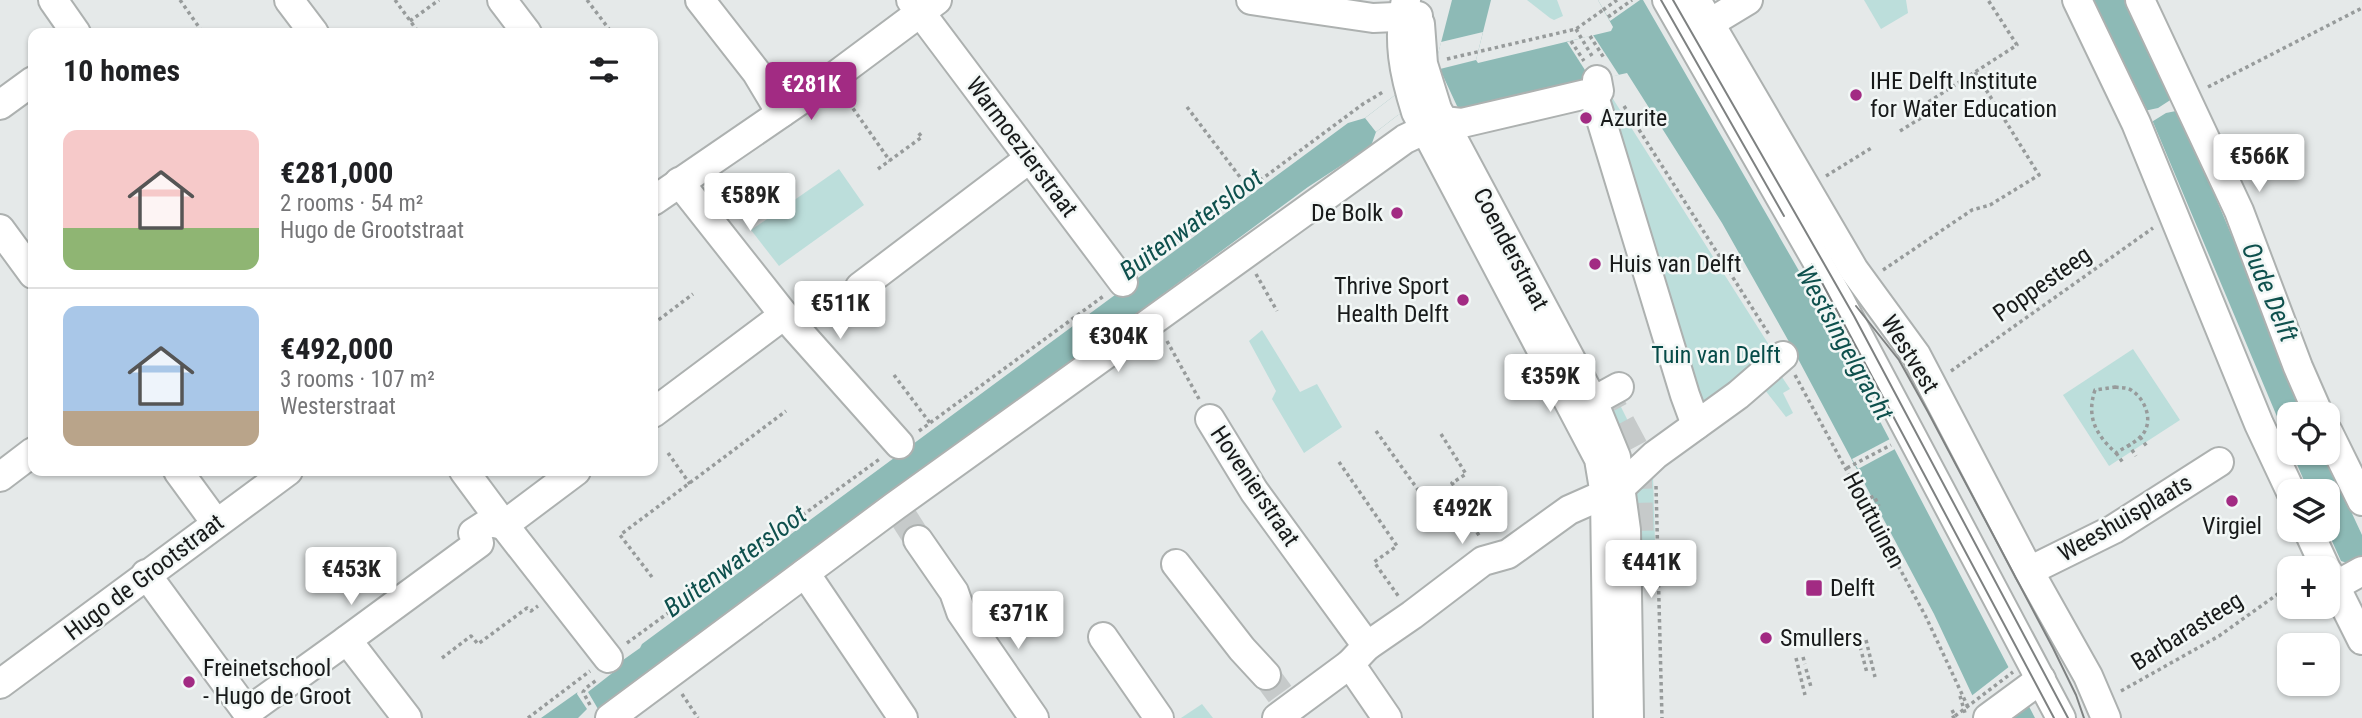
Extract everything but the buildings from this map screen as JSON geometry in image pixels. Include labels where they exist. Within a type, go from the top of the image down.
[{"type":"street","points":[[53,0],[73,28]]},
{"type":"street","points":[[289,0],[310,28]]},
{"type":"street","points":[[502,0],[523,28]]},
{"type":"street","points":[[700,0],[757,73],[781,113]]},
{"type":"street","points":[[1251,0],[1373,18],[1413,8],[1401,50],[1422,100],[1462,123],[1595,87],[1696,425]]},
{"type":"street","name":"Westvest","points":[[1667,0],[1840,302],[2026,681],[2061,718]]},
{"type":"street","points":[[1703,12],[1748,0]]},
{"type":"street","points":[[2077,0],[2136,123],[2259,424],[2285,479]]},
{"type":"street","points":[[2140,0],[2239,211],[2313,402]]},
{"type":"street","points":[[658,197],[781,113],[923,4]]},
{"type":"street","name":"Warmoezierstraat","points":[[923,4],[1030,158],[1123,282]]},
{"type":"street","name":"Westvest","points":[[1703,12],[1863,283],[1916,355],[2103,709]]},
{"type":"street","points":[[0,105],[28,84]]},
{"type":"street","points":[[601,714],[805,573],[906,522],[1154,318],[1405,139],[1422,100]]},
{"type":"street","name":"Coenderstraat","points":[[1422,100],[1597,396],[1597,453],[1626,530],[1629,718]]},
{"type":"street","name":"Coenderstraat","points":[[1422,100],[1597,396]]},
{"type":"street","points":[[860,287],[1030,158]]},
{"type":"street","points":[[679,182],[783,315],[899,444]]},
{"type":"street","points":[[0,229],[28,267]]},
{"type":"street","points":[[658,409],[783,315]]},
{"type":"street","points":[[1176,564],[1278,699],[1359,655],[1483,561],[1508,554],[1569,509],[1613,491],[1696,425],[1739,398],[1783,356]]},
{"type":"street","name":"Hovenierstraat","points":[[1210,419],[1359,655],[1387,718]]},
{"type":"street","points":[[0,477],[28,456]]},
{"type":"street","points":[[2340,456],[2362,501]]},
{"type":"street","name":"Weeshuisplaats","points":[[2029,571],[2114,529],[2219,463]]},
{"type":"street","points":[[182,476],[216,523]]},
{"type":"street","name":"Hugo de Grootstraat","points":[[0,684],[281,476]]},
{"type":"street","points":[[468,476],[557,592],[605,667]]},
{"type":"street","points":[[146,574],[245,715],[479,544],[472,533],[490,522],[504,525],[569,476]]},
{"type":"street","name":"Coenderstraat","points":[[1608,718],[1613,491]]},
{"type":"street","points":[[906,522],[954,592],[961,612],[1034,718]]},
{"type":"street","points":[[2317,542],[2341,574],[2362,640]]},
{"type":"street","points":[[805,573],[903,718]]},
{"type":"street","points":[[1641,576],[1641,718]]},
{"type":"street","points":[[1103,637],[1159,718]]},
{"type":"street","points":[[347,640],[407,718]]},
{"type":"street","points":[[1988,718],[2026,681]]},
{"type":"path","points":[[180,0],[200,28]]},
{"type":"path","points":[[394,0],[415,28]]},
{"type":"path","points":[[410,21],[439,0]]},
{"type":"path","points":[[587,0],[608,28]]},
{"type":"path","points":[[528,718],[605,667],[676,608],[1363,104],[1422,100],[1478,53],[1576,29],[1616,0]]},
{"type":"path","points":[[1608,17],[1632,0]]},
{"type":"path","points":[[1900,131],[1921,118],[1916,110],[2017,45],[1988,0]]},
{"type":"path","points":[[2188,98],[2362,8]]},
{"type":"path","points":[[1576,29],[1581,38]]},
{"type":"path","points":[[1863,283],[1972,210],[1990,205],[2039,175],[1975,72]]},
{"type":"path","points":[[844,96],[890,161]]},
{"type":"path","name":"Houttuinen","points":[[1620,100],[1783,356],[1847,468],[1926,617],[1973,718]]},
{"type":"path","points":[[1187,107],[1249,189]]},
{"type":"path","points":[[878,169],[922,137],[917,131]]},
{"type":"path","points":[[1808,190],[1873,147]]},
{"type":"path","name":"Poppesteeg","points":[[1932,385],[2174,213]]},
{"type":"path","points":[[1245,254],[1277,311]]},
{"type":"path","points":[[658,320],[693,294]]},
{"type":"path","name":"Hovenierstraat","points":[[1154,318],[1210,419]]},
{"type":"path","points":[[894,375],[930,423]]},
{"type":"path","points":[[2116,453],[2140,437],[2148,426],[2147,408],[2141,398],[2129,388],[2095,390],[2090,411],[2093,421],[2098,433],[2124,464]]},
{"type":"path","points":[[652,577],[620,535],[786,411]]},
{"type":"path","points":[[1376,431],[1446,529],[1465,515]]},
{"type":"path","points":[[1441,435],[1466,474],[1452,483],[1469,507],[1463,511],[1494,558]]},
{"type":"path","points":[[2140,437],[2148,448]]},
{"type":"path","points":[[1847,468],[1893,444]]},
{"type":"path","points":[[2129,444],[2136,456]]},
{"type":"path","points":[[668,453],[691,484]]},
{"type":"path","points":[[1656,455],[1662,718]]},
{"type":"path","points":[[1339,462],[1397,546],[1374,562],[1412,615]]},
{"type":"path","points":[[1864,501],[1874,496],[1879,506]]},
{"type":"path","points":[[442,659],[471,636],[478,644],[527,608],[531,611],[557,592]]},
{"type":"path","name":"Barbarasteeg","points":[[2103,709],[2219,636],[2277,595]]},
{"type":"path","points":[[672,603],[676,608]]},
{"type":"path","points":[[1866,640],[1875,677]]},
{"type":"path","points":[[1859,642],[1867,673]]},
{"type":"path","points":[[1803,657],[1811,688]]},
{"type":"path","points":[[1796,659],[1805,695]]},
{"type":"path","points":[[601,714],[583,692],[605,667]]},
{"type":"path","points":[[1952,710],[1954,717],[2026,681]]},
{"type":"path","name":"Houttuinen","points":[[1958,688],[1966,718]]},
{"type":"green space","points":[[1527,0],[1557,0],[1563,16],[1554,20]]},
{"type":"green space","points":[[1864,0],[1906,0],[1908,13],[1881,29]]},
{"type":"green space","name":"Tuin van Delft","points":[[1608,91],[1783,367],[1778,371],[1790,389],[1783,393],[1793,413],[1786,417],[1761,385],[1693,434],[1588,102]]},
{"type":"green space","points":[[839,169],[864,205],[779,266],[751,230]]},
{"type":"green space","points":[[1262,330],[1300,392],[1317,384],[1342,427],[1304,453],[1272,399],[1276,391],[1249,341]]},
{"type":"green space","points":[[2133,349],[2180,420],[2109,466],[2063,395]]},
{"type":"green space","points":[[1617,399],[1633,431],[1618,441],[1602,408]]},
{"type":"green space","points":[[1653,476],[1656,576],[1632,576],[1630,492]]},
{"type":"green space","points":[[1202,704],[1213,718],[1181,718]]},
{"type":"shaded area","points":[[1452,0],[1491,0],[1476,60],[1478,63],[1611,31],[1613,27],[1598,0],[1643,0],[1825,316],[2035,718],[1983,718],[1934,614],[1788,340],[1722,223],[1627,73],[1460,110],[1457,106],[1398,115],[1376,132],[1371,146],[1308,187],[589,718],[541,718],[640,648],[1348,123],[1365,118],[1399,92],[1444,78],[1436,62]]},
{"type":"shaded area","points":[[2093,0],[2126,0],[2179,110],[2302,402],[2277,402],[2277,416],[2153,122]]},
{"type":"shaded area","points":[[2297,465],[2330,465],[2336,479],[2303,479]]},
{"type":"shaded area","points":[[2340,488],[2362,535],[2362,557],[2350,564],[2341,561],[2332,542],[2340,542]]},
{"type":"pier","points":[[1598,0],[1640,0],[1610,21]]},
{"type":"pier","points":[[1483,32],[1476,60],[1440,69],[1436,62],[1441,42]]},
{"type":"pier","points":[[1593,35],[1619,75],[1592,81],[1567,42]]},
{"type":"pier","points":[[1444,78],[1457,106],[1398,115],[1376,132],[1365,118],[1399,92]]},
{"type":"pier","points":[[2175,97],[2181,110],[2166,113],[2150,123],[2144,111],[2158,108]]},
{"type":"pier","points":[[1890,439],[1895,449],[1858,469],[1852,459]]},
{"type":"pier","points":[[617,659],[621,662],[620,667],[588,692],[598,709],[597,714],[592,718],[578,718],[587,709],[577,694],[578,689]]},
{"type":"pier","points":[[2010,666],[2030,704],[2012,718],[1979,718],[1970,697]]},
{"type":"tunnel","points":[[1601,386],[1637,453],[1641,576]]},
{"type":"tunnel","points":[[904,518],[918,540]]},
{"type":"tunnel","points":[[1266,675],[1280,694]]},
{"type":"tram line","points":[[1661,0],[1784,216]]},
{"type":"tram line","points":[[1673,0],[1854,316],[2068,718]]},
{"type":"tram line","points":[[1812,264],[2054,718]]},
{"type":"tram line","points":[[1856,306],[1899,360],[1928,412],[2053,648],[2084,718]]},
{"type":"place","name":"IHE Delft Institute for Water Education","points":[[1856,95]]},
{"type":"place","name":"Azurite","points":[[1586,118]]},
{"type":"place","name":"De Bolk","points":[[1397,213]]},
{"type":"place","name":"Huis van Delft","points":[[1595,264]]},
{"type":"place","name":"Thrive Sport Health Delft","points":[[1463,300]]},
{"type":"place","name":"Virgiel","points":[[2232,501]]},
{"type":"place","name":"Delft","points":[[1814,588]]},
{"type":"place","name":"Smullers","points":[[1766,638]]},
{"type":"place","name":"Freinetschool - Hugo de Groot","points":[[189,682]]},
{"type":"water label","name":"Buitenwatersloot","points":[[1191,224]]},
{"type":"water label","name":"Oude Delft","points":[[2270,292]]},
{"type":"water label","name":"Westsingelgracht","points":[[1845,343]]},
{"type":"water label","name":"Buitenwatersloot","points":[[735,561]]}]
